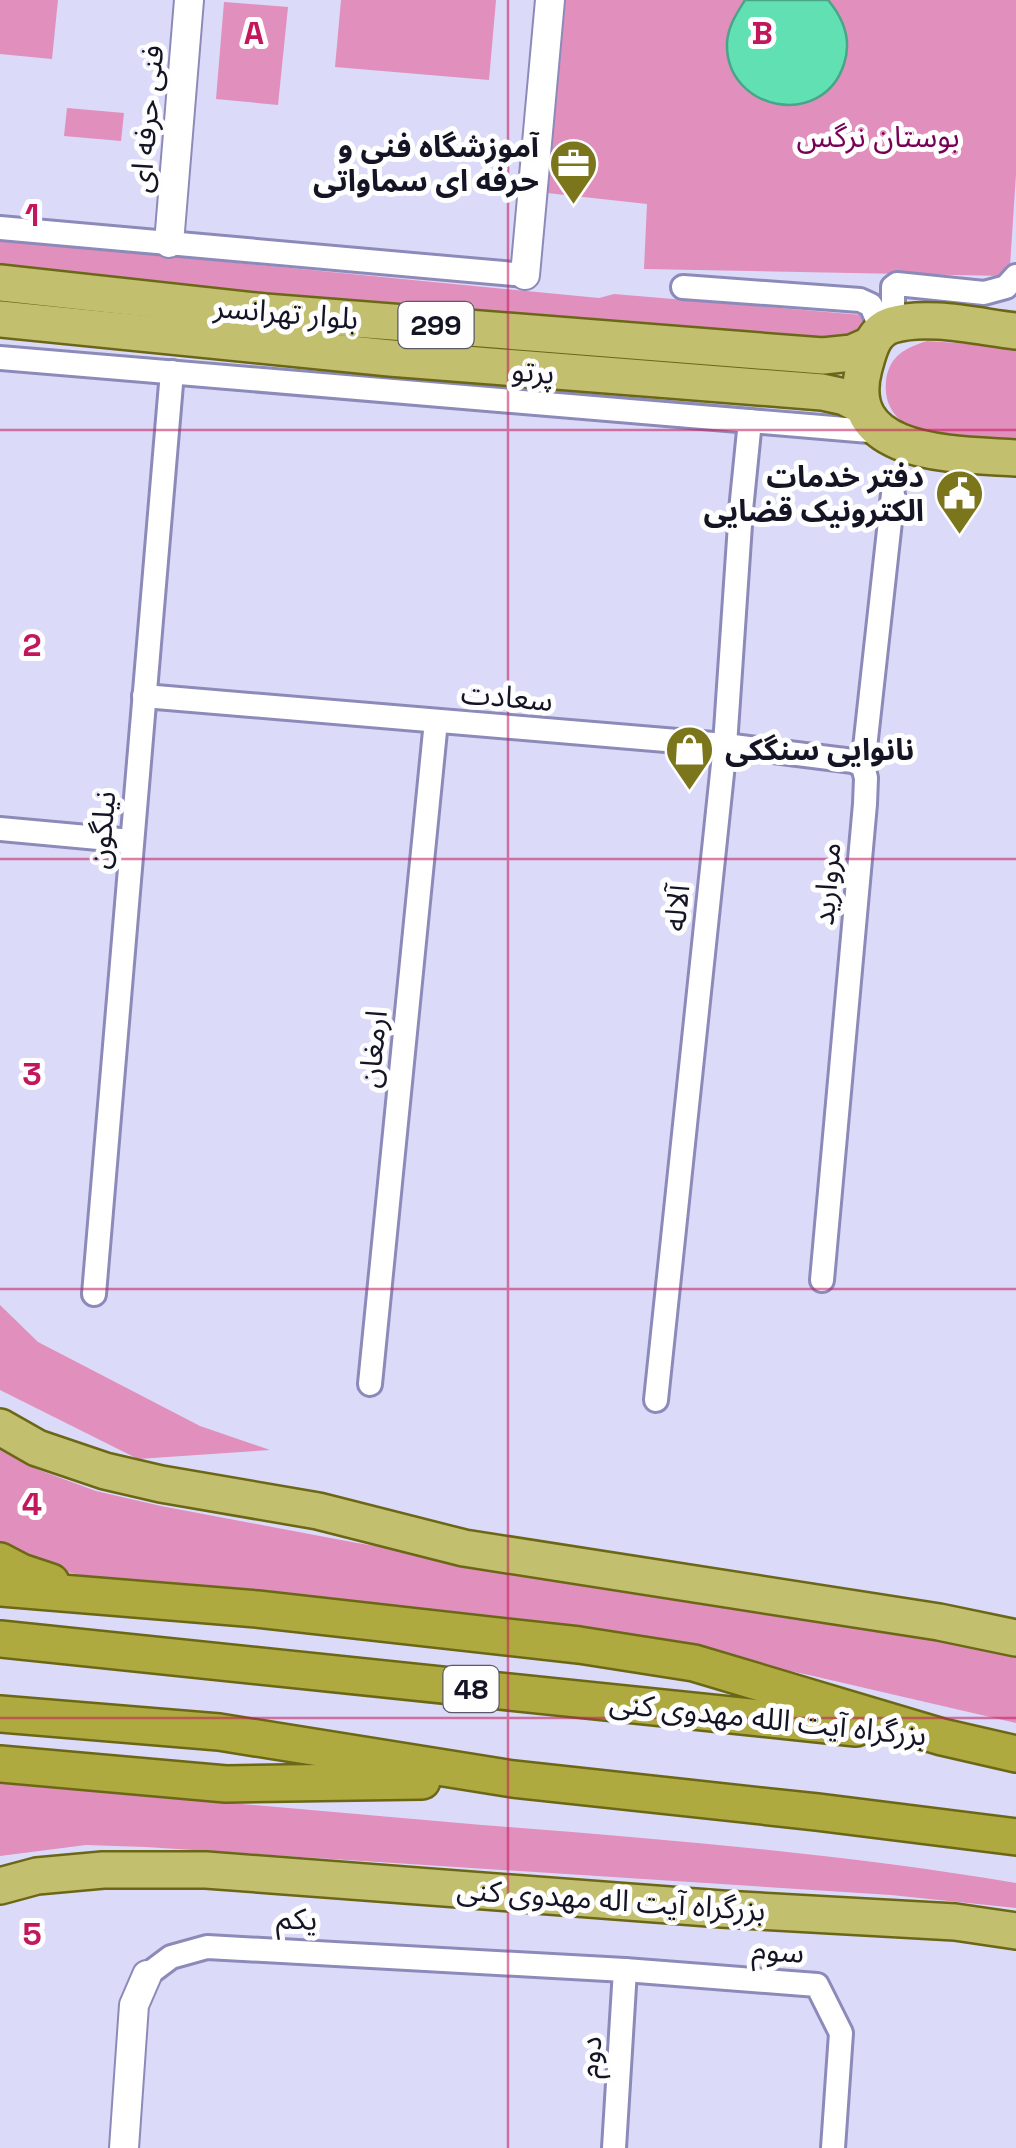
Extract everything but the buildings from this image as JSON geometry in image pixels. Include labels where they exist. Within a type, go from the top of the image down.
[{"type":"highway","points":[[0,1560],[20,1572],[90,1594]]},
{"type":"highway","name":"بزرگراه آیت الله مهدوی کنی","points":[[0,1588],[256,1609],[579,1644],[694,1664],[942,1737]]},
{"type":"highway","name":"بزرگراه آیت الله مهدوی کنی","points":[[0,1639],[942,1737]]},
{"type":"highway","points":[[0,1714],[219,1732],[513,1779],[1016,1836]]},
{"type":"highway","name":"48","points":[[942,1737],[1016,1754]]},
{"type":"highway","points":[[0,1764],[226,1784],[513,1779]]},
{"type":"main road","name":"بلوار تهرانسر","points":[[0,283],[265,312],[824,356],[852,353],[881,333],[924,321],[1016,331]]},
{"type":"main road","name":"بلوار تهرانسر","points":[[1,319],[390,358],[822,392],[845,398],[898,442],[1016,458]]},
{"type":"main road","points":[[871,419],[862,374],[881,333]]},
{"type":"main road","points":[[0,1428],[37,1448],[105,1471],[318,1511],[464,1548],[939,1622],[1016,1638]]},
{"type":"main road","name":"بزرگراه آیت اله مهدوی کنی","points":[[0,1886],[36,1876],[102,1870],[206,1870],[722,1909],[955,1922],[1016,1931]]},
{"type":"street","name":"فنی حرفه ای","points":[[169,242],[189,0]]},
{"type":"street","points":[[0,228],[525,276],[550,0]]},
{"type":"street","points":[[881,333],[893,288],[898,284],[984,293],[1006,287],[1016,276]]},
{"type":"street","points":[[683,287],[860,300],[871,305],[881,333]]},
{"type":"street","points":[[1,319],[66,363]]},
{"type":"street","name":"پرتو","points":[[0,358],[750,420],[871,419]]},
{"type":"street","name":"نیلگون","points":[[94,1294],[172,372]]},
{"type":"street","name":"آلاله","points":[[656,1400],[724,745],[750,420]]},
{"type":"street","name":"مروارید","points":[[822,1280],[865,804],[863,766],[893,494]]},
{"type":"street","name":"سعادت","points":[[144,696],[724,745],[852,761],[863,766]]},
{"type":"street","name":"ارمغان","points":[[370,1384],[436,720]]},
{"type":"street","points":[[0,829],[131,842]]},
{"type":"street","name":"یکم","points":[[124,2148],[134,2006],[147,1976],[172,1958],[207,1947],[625,1970]]},
{"type":"street","name":"دوم","points":[[614,2148],[625,1970]]},
{"type":"street","name":"سوم","points":[[625,1970],[818,1984],[841,2034],[833,2148]]},
{"type":"green space","points":[[0,0],[58,0],[52,59],[0,54]]},
{"type":"green space","points":[[341,0],[496,0],[489,80],[335,67]]},
{"type":"green space","name":"بوستان نرگس","points":[[564,0],[1016,0],[1016,174],[1010,266],[1005,276],[644,269],[647,204],[547,193]]},
{"type":"green space","points":[[224,2],[288,7],[278,105],[216,99]]},
{"type":"green space","points":[[67,108],[124,113],[121,141],[64,136]]},
{"type":"green space","points":[[0,240],[599,298],[614,294],[867,318],[860,335],[832,348],[0,272]]},
{"type":"green space","points":[[927,341],[1016,347],[1016,444],[933,435],[898,418],[888,402],[888,372],[899,354]]},
{"type":"green space","points":[[0,1305],[38,1342],[200,1426],[270,1450],[138,1459],[0,1390]]},
{"type":"green space","points":[[0,1450],[39,1470],[96,1491],[161,1506],[357,1543],[1016,1652],[1016,1723],[654,1643],[95,1578],[53,1569],[0,1545]]},
{"type":"green space","points":[[0,1782],[883,1863],[1016,1883],[1016,1908],[891,1895],[146,1847],[86,1845],[0,1856]]},
{"type":"shaded area","points":[[745,0],[828,0],[847,38],[844,64],[833,85],[817,98],[777,104],[758,97],[741,84],[731,66],[727,43],[731,25]]},
{"type":"place","name":"آموزشگاه فنی و حرفه ای سماواتی","points":[[574,206]]},
{"type":"place","name":"دفتر خدمات الکترونیک قضایی","points":[[959,536]]},
{"type":"place","name":"نانوایی سنگکی","points":[[690,792]]}]
